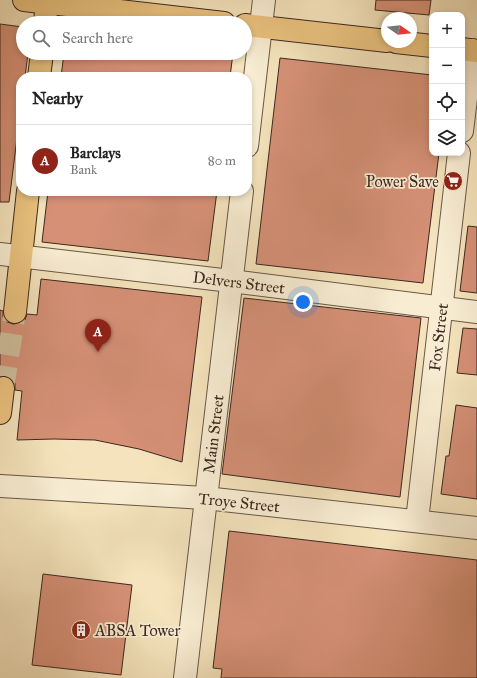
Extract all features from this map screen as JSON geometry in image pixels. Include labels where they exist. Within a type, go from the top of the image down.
[{"type":"main road","points":[[24,0],[46,9],[135,16]]},
{"type":"main road","points":[[253,26],[381,40]]},
{"type":"main road","points":[[417,44],[429,46]]},
{"type":"main road","points":[[40,72],[41,60]]},
{"type":"main road","points":[[14,312],[22,257],[28,196]]},
{"type":"main road","points":[[0,413],[3,388]]},
{"type":"street","points":[[252,46],[253,26],[264,0]]},
{"type":"street","points":[[463,120],[470,50]]},
{"type":"street","points":[[251,60],[251,72]]},
{"type":"street","name":"Fox Street","points":[[417,521],[459,156]]},
{"type":"street","name":"Main Street","points":[[185,678],[241,196]]},
{"type":"street","name":"Delvers Street","points":[[0,254],[477,312]]},
{"type":"street","name":"Troye Street","points":[[0,486],[205,498],[477,528]]},
{"type":"building","points":[[376,0],[431,0],[429,15],[417,14],[417,12],[375,10]]},
{"type":"building","points":[[0,24],[16,26],[16,60],[27,60],[26,72],[16,72],[16,146],[9,202],[0,202]]},
{"type":"building","points":[[280,58],[429,75],[429,156],[439,156],[423,283],[256,264]]},
{"type":"building","points":[[63,60],[232,60],[231,72],[62,72]]},
{"type":"building","points":[[47,196],[216,196],[208,261],[42,242]]},
{"type":"building","points":[[468,226],[477,227],[477,293],[460,291]]},
{"type":"building","points":[[41,279],[202,297],[182,462],[139,449],[95,440],[17,440],[22,391],[15,390],[15,383],[10,378],[0,376],[0,310],[3,311],[3,317],[7,322],[13,324],[20,323],[25,320],[27,314],[37,315]]},
{"type":"building","points":[[244,298],[421,318],[400,497],[222,474]]},
{"type":"building","points":[[463,328],[477,329],[477,375],[457,373]]},
{"type":"building","points":[[456,405],[477,408],[477,499],[441,494],[446,456],[449,456]]},
{"type":"building","points":[[229,531],[477,560],[477,678],[221,678],[222,669],[213,668]]},
{"type":"building","name":"ABSA Tower","points":[[43,574],[132,585],[121,675],[32,665]]},
{"type":"tunnel","points":[[3,388],[15,312]]},
{"type":"place","name":"Power Save","points":[[453,181]]},
{"type":"place","name":"Barclays","points":[[98,352]]},
{"type":"place","name":"ABSA Tower","points":[[81,630]]}]
